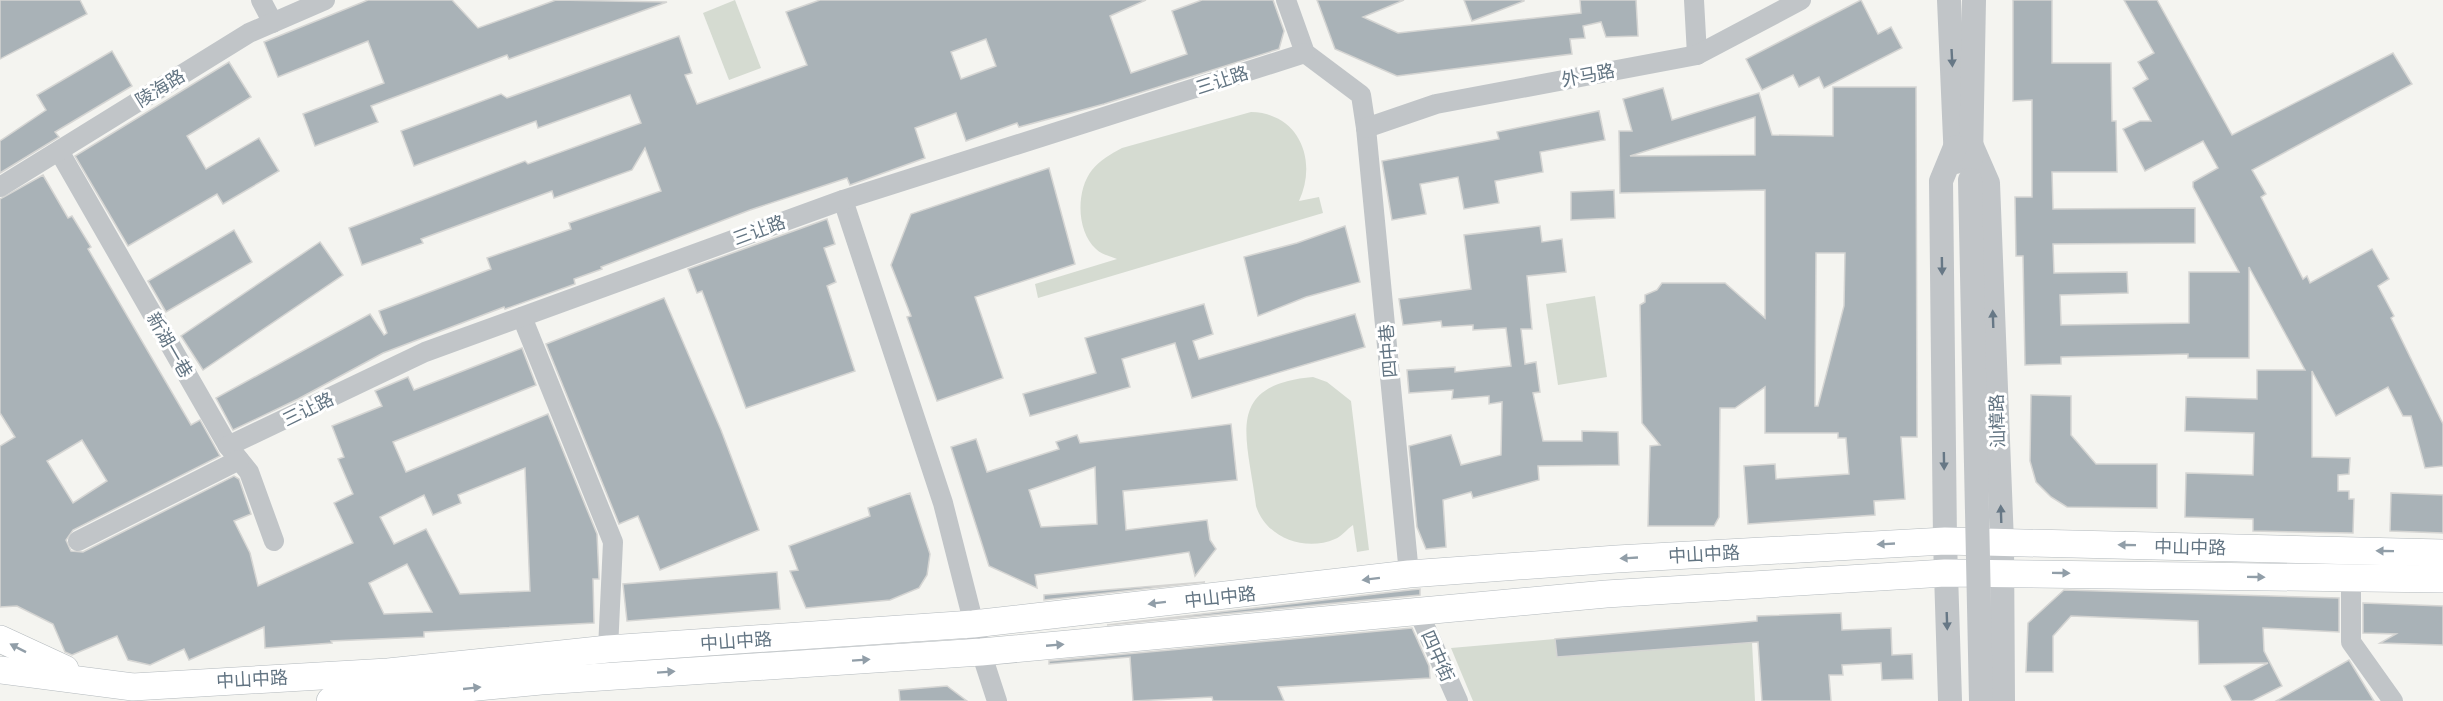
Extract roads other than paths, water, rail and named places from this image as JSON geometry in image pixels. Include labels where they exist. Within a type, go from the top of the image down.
[{"type":"main road","name":"中山中路","points":[[0,670],[133,687],[388,672],[608,649],[974,624],[1409,574],[1617,559],[1945,541],[2443,553]]},
{"type":"main road","name":"中山中路","points":[[330,701],[541,681],[981,652],[1606,594],[1945,573],[2443,579]]},
{"type":"main road","points":[[0,639],[88,678],[133,687]]},
{"type":"street","points":[[261,0],[273,22]]},
{"type":"street","name":"陵海路","points":[[0,187],[249,33],[325,0]]},
{"type":"street","points":[[1286,0],[1305,53]]},
{"type":"street","points":[[1694,0],[1697,55]]},
{"type":"street","name":"外马路","points":[[1366,128],[1436,104],[1697,55],[1801,0]]},
{"type":"street","name":"汕樟路","points":[[1949,0],[1963,146],[1981,701]]},
{"type":"street","name":"汕樟路","points":[[1950,701],[1945,573],[1941,181],[1963,146],[1974,0]]},
{"type":"street","name":"四中巷","points":[[1305,53],[1361,95],[1409,574]]},
{"type":"street","name":"三让路","points":[[78,541],[234,453],[425,352],[843,200],[1305,53]]},
{"type":"street","name":"汕樟路","points":[[1963,146],[1989,183],[2002,543],[2003,701]]},
{"type":"street","name":"新湖一巷","points":[[59,152],[234,453],[249,472],[274,541]]},
{"type":"street","name":"汕樟路","points":[[1964,180],[1967,701]]},
{"type":"street","points":[[843,200],[943,503],[981,652],[997,701]]},
{"type":"street","points":[[522,317],[614,542],[608,649]]},
{"type":"street","points":[[2351,578],[2351,642],[2393,701]]},
{"type":"street","name":"四中街","points":[[1418,611],[1458,701]]}]
